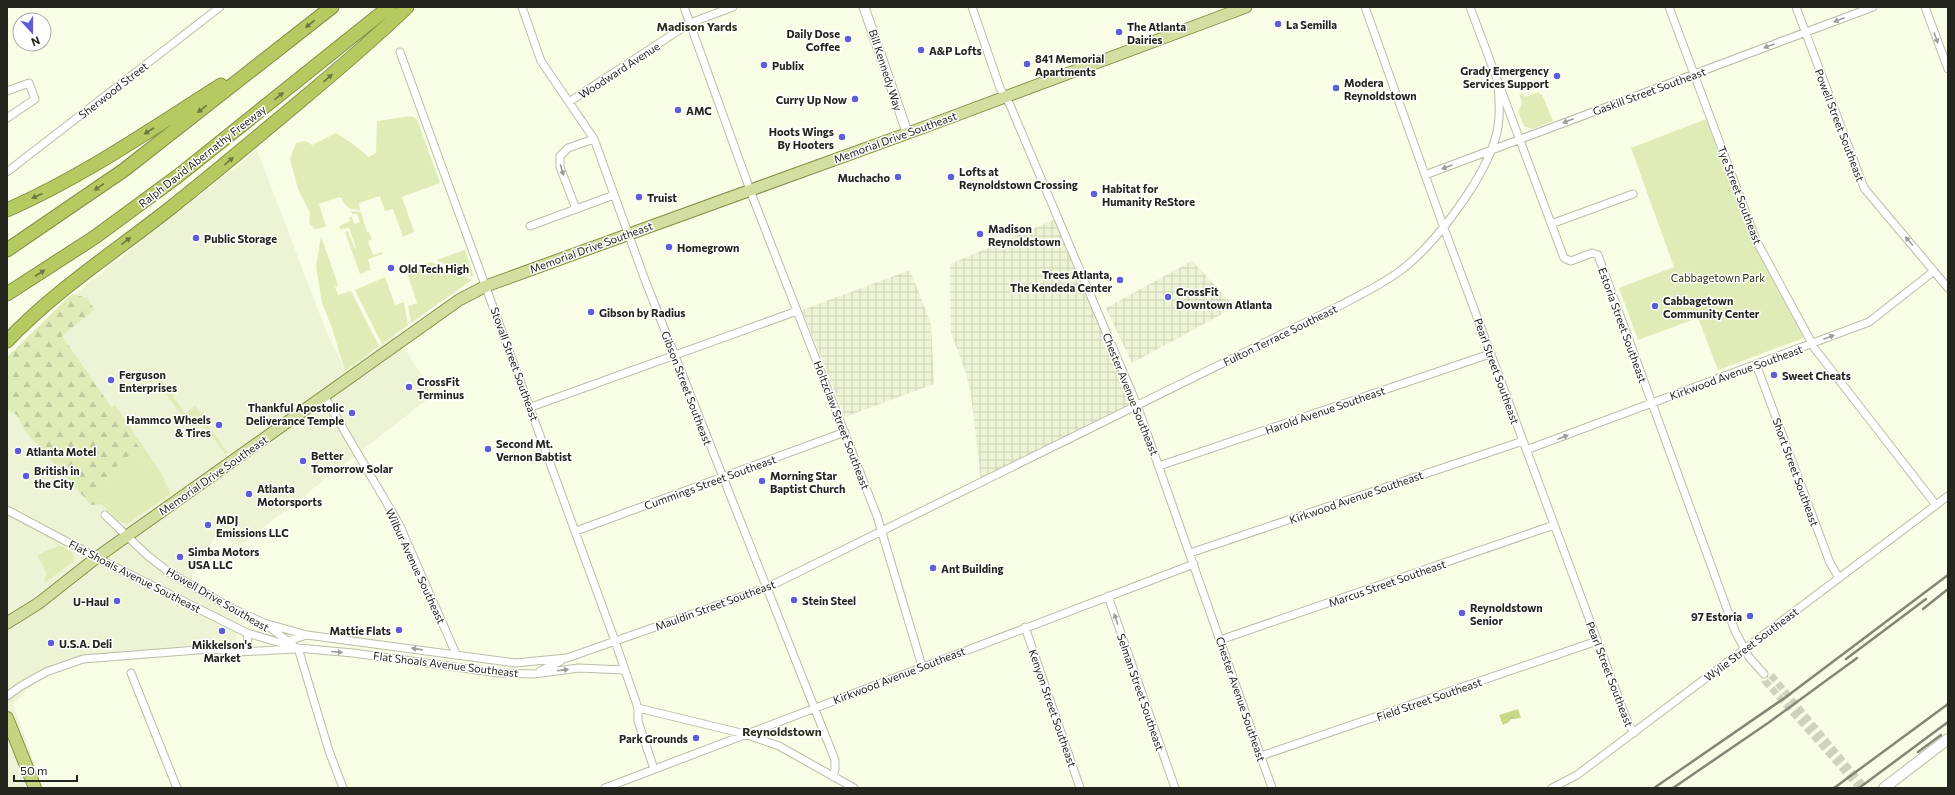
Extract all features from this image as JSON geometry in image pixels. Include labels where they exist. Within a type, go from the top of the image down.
[{"type":"highway","points":[[7,250],[124,170],[332,7]]},
{"type":"highway","name":"Ralph David Abernathy Freeway","points":[[7,294],[95,237],[178,176],[390,7]]},
{"type":"highway","points":[[7,341],[65,286],[169,209],[219,169],[353,57],[407,7]]},
{"type":"highway","points":[[7,210],[58,186],[98,164],[288,42]]},
{"type":"highway","points":[[7,719],[35,788]]},
{"type":"main road","name":"Memorial Drive Southeast","points":[[7,623],[39,603],[96,558],[459,300],[486,286],[1246,7]]},
{"type":"main road","points":[[1884,788],[1948,738]]},
{"type":"street","name":"Sherwood Street","points":[[7,172],[220,7]]},
{"type":"street","name":"Gibson Street Southeast","points":[[522,7],[542,61],[594,139],[674,355],[834,760],[835,769],[833,776]]},
{"type":"street","name":"Holtzclaw Street Southeast","points":[[684,7],[750,189],[882,531],[922,666]]},
{"type":"street","name":"Woodward Avenue","points":[[569,102],[690,23],[733,7]]},
{"type":"street","name":"Bill Kennedy Way","points":[[864,7],[907,132]]},
{"type":"street","name":"Chester Avenue Southeast","points":[[972,7],[1000,88],[1137,405],[1272,788]]},
{"type":"street","name":"Pearl Street Southeast","points":[[1365,7],[1490,354],[1628,723],[1634,733]]},
{"type":"street","name":"Estoria Street Southeast","points":[[1470,7],[1551,224],[1566,260],[1571,260],[1592,253],[1598,255],[1735,631],[1744,649],[1764,674]]},
{"type":"street","name":"Tye Street Southeast","points":[[1669,7],[1756,240],[1820,355],[1936,504]]},
{"type":"street","name":"Powell Street Southeast","points":[[1796,7],[1864,188],[1948,288]]},
{"type":"street","name":"Gaskill Street Southeast","points":[[1425,175],[1873,7]]},
{"type":"street","points":[[1925,7],[1948,69]]},
{"type":"street","name":"Stovall Street Southeast","points":[[400,52],[531,407],[615,641],[638,708],[638,721],[654,769]]},
{"type":"street","name":"Fulton Terrace Southeast","points":[[959,493],[1339,306],[1383,282],[1416,258],[1444,228],[1467,195],[1492,151],[1497,136],[1500,118],[1498,82]]},
{"type":"street","points":[[7,91],[29,83],[35,98],[7,118]]},
{"type":"street","points":[[576,209],[560,167],[560,156],[568,148],[594,139]]},
{"type":"street","points":[[1551,224],[1633,194]]},
{"type":"street","points":[[530,226],[614,195]]},
{"type":"street","name":"Kirkwood Avenue Southeast","points":[[1526,450],[1869,322],[1934,271]]},
{"type":"street","points":[[531,407],[797,311]]},
{"type":"street","name":"Harold Avenue Southeast","points":[[1159,466],[1490,354]]},
{"type":"street","name":"Short Street Southeast","points":[[1756,364],[1830,563],[1839,578]]},
{"type":"street","name":"Wilbur Avenue Southeast","points":[[324,396],[399,524],[456,654]]},
{"type":"street","name":"Cummings Street Southeast","points":[[576,531],[845,432]]},
{"type":"street","name":"Kirkwood Avenue Southeast","points":[[1190,553],[1523,441]]},
{"type":"street","name":"Mauldin Street Southeast","points":[[456,654],[515,663],[567,658],[766,588],[959,493]]},
{"type":"street","name":"Wylie Street Southeast","points":[[1552,788],[1577,775],[1634,733],[1948,496]]},
{"type":"street","name":"Flat Shoals Avenue Southeast","points":[[7,510],[96,558],[247,633],[284,640],[298,648],[354,653],[499,673],[534,674],[579,668],[625,670]]},
{"type":"street","name":"Howell Drive Southeast","points":[[105,515],[126,537],[170,573],[231,608],[264,624],[284,640]]},
{"type":"street","name":"Marcus Street Southeast","points":[[1220,640],[1554,525]]},
{"type":"street","name":"Kirkwood Avenue Southeast","points":[[607,788],[922,666],[1194,564]]},
{"type":"street","name":"Selman Street Southeast","points":[[1108,596],[1175,788]]},
{"type":"street","name":"Flat Shoals Avenue Southeast","points":[[264,624],[307,634],[456,654]]},
{"type":"street","name":"Kenyon Street Southeast","points":[[1025,627],[1080,788]]},
{"type":"street","points":[[239,652],[246,646],[248,641],[247,633]]},
{"type":"street","points":[[256,652],[284,640],[307,634]]},
{"type":"street","name":"Field Street Southeast","points":[[1261,756],[1597,641]]},
{"type":"street","points":[[7,696],[46,672],[83,659],[210,649],[256,652],[298,648],[329,751],[343,788]]},
{"type":"street","name":"Flat Shoals Avenue Southeast","points":[[534,674],[567,658]]},
{"type":"street","points":[[131,673],[176,788]]},
{"type":"street","points":[[638,708],[745,734],[779,746],[854,788]]},
{"type":"shaded area","points":[[257,150],[327,333],[345,370],[395,334],[434,394],[240,546],[216,535],[188,583],[241,613],[236,640],[83,659],[46,672],[13,704],[43,788],[7,788],[7,360],[75,294]]},
{"type":"shaded area","points":[[1058,218],[1136,405],[981,481],[971,395],[965,370],[951,333],[950,264]]},
{"type":"shaded area","points":[[1192,261],[1235,307],[1132,363],[1106,308]]},
{"type":"shaded area","points":[[910,270],[931,324],[934,384],[845,417],[802,310]]},
{"type":"green space","points":[[1539,92],[1540,95],[1542,94],[1553,121],[1532,129],[1524,126],[1518,111],[1522,103],[1519,95],[1523,93],[1525,97]]},
{"type":"green space","points":[[411,116],[417,119],[440,183],[402,197],[414,232],[403,237],[393,209],[385,211],[380,196],[359,203],[360,210],[348,207],[342,198],[339,197],[319,204],[326,227],[315,229],[309,223],[310,213],[298,189],[290,159],[296,143],[306,141],[312,145],[336,133],[369,157],[376,153],[377,121]]},
{"type":"green space","name":"Cabbagetown Park","points":[[1706,119],[1752,242],[1803,336],[1801,339],[1718,370],[1698,318],[1638,340],[1619,288],[1674,267],[1631,148]]},
{"type":"green space","points":[[351,211],[361,212],[367,232],[369,232],[372,239],[368,241],[373,255],[382,252],[383,254],[368,259],[371,270],[360,274],[345,232],[348,231],[355,249],[356,248],[349,228],[340,229],[339,226],[350,221],[349,217],[352,217],[354,224],[360,222],[357,214],[352,214]]},
{"type":"green space","points":[[321,236],[337,282],[338,286],[335,287],[338,295],[351,291],[379,346],[345,371],[332,328],[322,303],[316,267]]},
{"type":"green space","points":[[465,250],[474,277],[436,260]]},
{"type":"green space","points":[[431,262],[472,280],[411,323],[408,306],[417,303],[406,270]]},
{"type":"green space","points":[[385,277],[395,305],[404,302],[408,325],[382,344],[355,290]]},
{"type":"green space","points":[[72,294],[88,298],[94,310],[62,336],[152,466],[132,453],[118,466],[102,490],[101,504],[91,505],[25,431],[17,415],[7,410],[7,357]]},
{"type":"green space","points":[[156,371],[183,411],[186,413],[195,406],[228,453],[225,454],[212,436],[194,416],[184,418],[152,376]]},
{"type":"green space","points":[[115,405],[160,471],[171,494],[127,524],[119,521],[101,504],[102,490],[118,466],[132,453],[151,465],[111,407]]},
{"type":"green space","points":[[60,545],[72,552],[74,555],[73,559],[75,560],[45,583],[44,578],[47,574],[37,555]]},
{"type":"water","points":[[1518,709],[1521,718],[1511,719],[1503,725],[1499,715]]},
{"type":"tunnel","points":[[1860,788],[1765,681],[1764,674],[1771,675],[1865,788]]},
{"type":"railway","points":[[1654,788],[1786,697],[1948,575]]},
{"type":"railway","points":[[1923,609],[1948,589]]},
{"type":"railway","points":[[1846,659],[1926,599]]},
{"type":"railway","points":[[1673,788],[1768,723],[1857,658]]},
{"type":"railway","points":[[1834,788],[1948,704]]},
{"type":"railway","points":[[1859,788],[1948,722]]},
{"type":"railway","points":[[1918,752],[1941,735]]},
{"type":"place","name":"La Semilla","points":[[1278,24]]},
{"type":"place","name":"The Atlanta Dairies","points":[[1119,32]]},
{"type":"place","name":"Daily Dose Coffee","points":[[848,39]]},
{"type":"place","name":"A&P Lofts","points":[[921,50]]},
{"type":"place","name":"841 Memorial Apartments","points":[[1027,64]]},
{"type":"place","name":"Publix","points":[[764,65]]},
{"type":"place","name":"Grady Emergency Services Support","points":[[1557,76]]},
{"type":"place","name":"Modera Reynoldstown","points":[[1336,88]]},
{"type":"place","name":"Curry Up Now","points":[[855,99]]},
{"type":"place","name":"AMC","points":[[678,110]]},
{"type":"place","name":"Hoots Wings By Hooters","points":[[842,137]]},
{"type":"place","name":"Muchacho","points":[[898,177]]},
{"type":"place","name":"Lofts at Reynoldstown Crossing","points":[[951,177]]},
{"type":"place","name":"Habitat for Humanity ReStore","points":[[1094,194]]},
{"type":"place","name":"Truist","points":[[639,197]]},
{"type":"place","name":"Madison Reynoldstown","points":[[980,234]]},
{"type":"place","name":"Public Storage","points":[[196,238]]},
{"type":"place","name":"Homegrown","points":[[669,247]]},
{"type":"place","name":"Old Tech High","points":[[391,268]]},
{"type":"place","name":"Trees Atlanta, The Kendeda Center","points":[[1120,280]]},
{"type":"place","name":"CrossFit Downtown Atlanta","points":[[1168,297]]},
{"type":"place","name":"Cabbagetown Community Center","points":[[1655,306]]},
{"type":"place","name":"Gibson by Radius","points":[[591,312]]},
{"type":"place","name":"Sweet Cheats","points":[[1774,375]]},
{"type":"place","name":"Ferguson Enterprises","points":[[111,380]]},
{"type":"place","name":"CrossFit Terminus","points":[[409,387]]},
{"type":"place","name":"Thankful Apostolic Deliverance Temple","points":[[352,413]]},
{"type":"place","name":"Hammco Wheels & Tires","points":[[219,425]]},
{"type":"place","name":"Second Mt. Vernon Babtist","points":[[488,449]]},
{"type":"place","name":"Atlanta Motel","points":[[18,451]]},
{"type":"place","name":"Better Tomorrow Solar","points":[[303,461]]},
{"type":"place","name":"British in the City","points":[[26,476]]},
{"type":"place","name":"Morning Star Baptist Church","points":[[762,481]]},
{"type":"place","name":"Atlanta Motorsports","points":[[249,494]]},
{"type":"place","name":"MDJ Emissions LLC","points":[[208,525]]},
{"type":"place","name":"Simba Motors USA LLC","points":[[180,557]]},
{"type":"place","name":"Ant Building","points":[[933,568]]},
{"type":"place","name":"Stein Steel","points":[[794,600]]},
{"type":"place","name":"U-Haul","points":[[117,601]]},
{"type":"place","name":"Reynoldstown Senior","points":[[1462,613]]},
{"type":"place","name":"97 Estoria","points":[[1750,616]]},
{"type":"place","name":"Mattie Flats","points":[[399,630]]},
{"type":"place","name":"Mikkelson's Market","points":[[222,631]]},
{"type":"place","name":"U.S.A. Deli","points":[[51,643]]},
{"type":"place","name":"Park Grounds","points":[[696,738]]},
{"type":"district","name":"Madison Yards","points":[[697,26]]},
{"type":"district","name":"Reynoldstown","points":[[782,731]]}]
